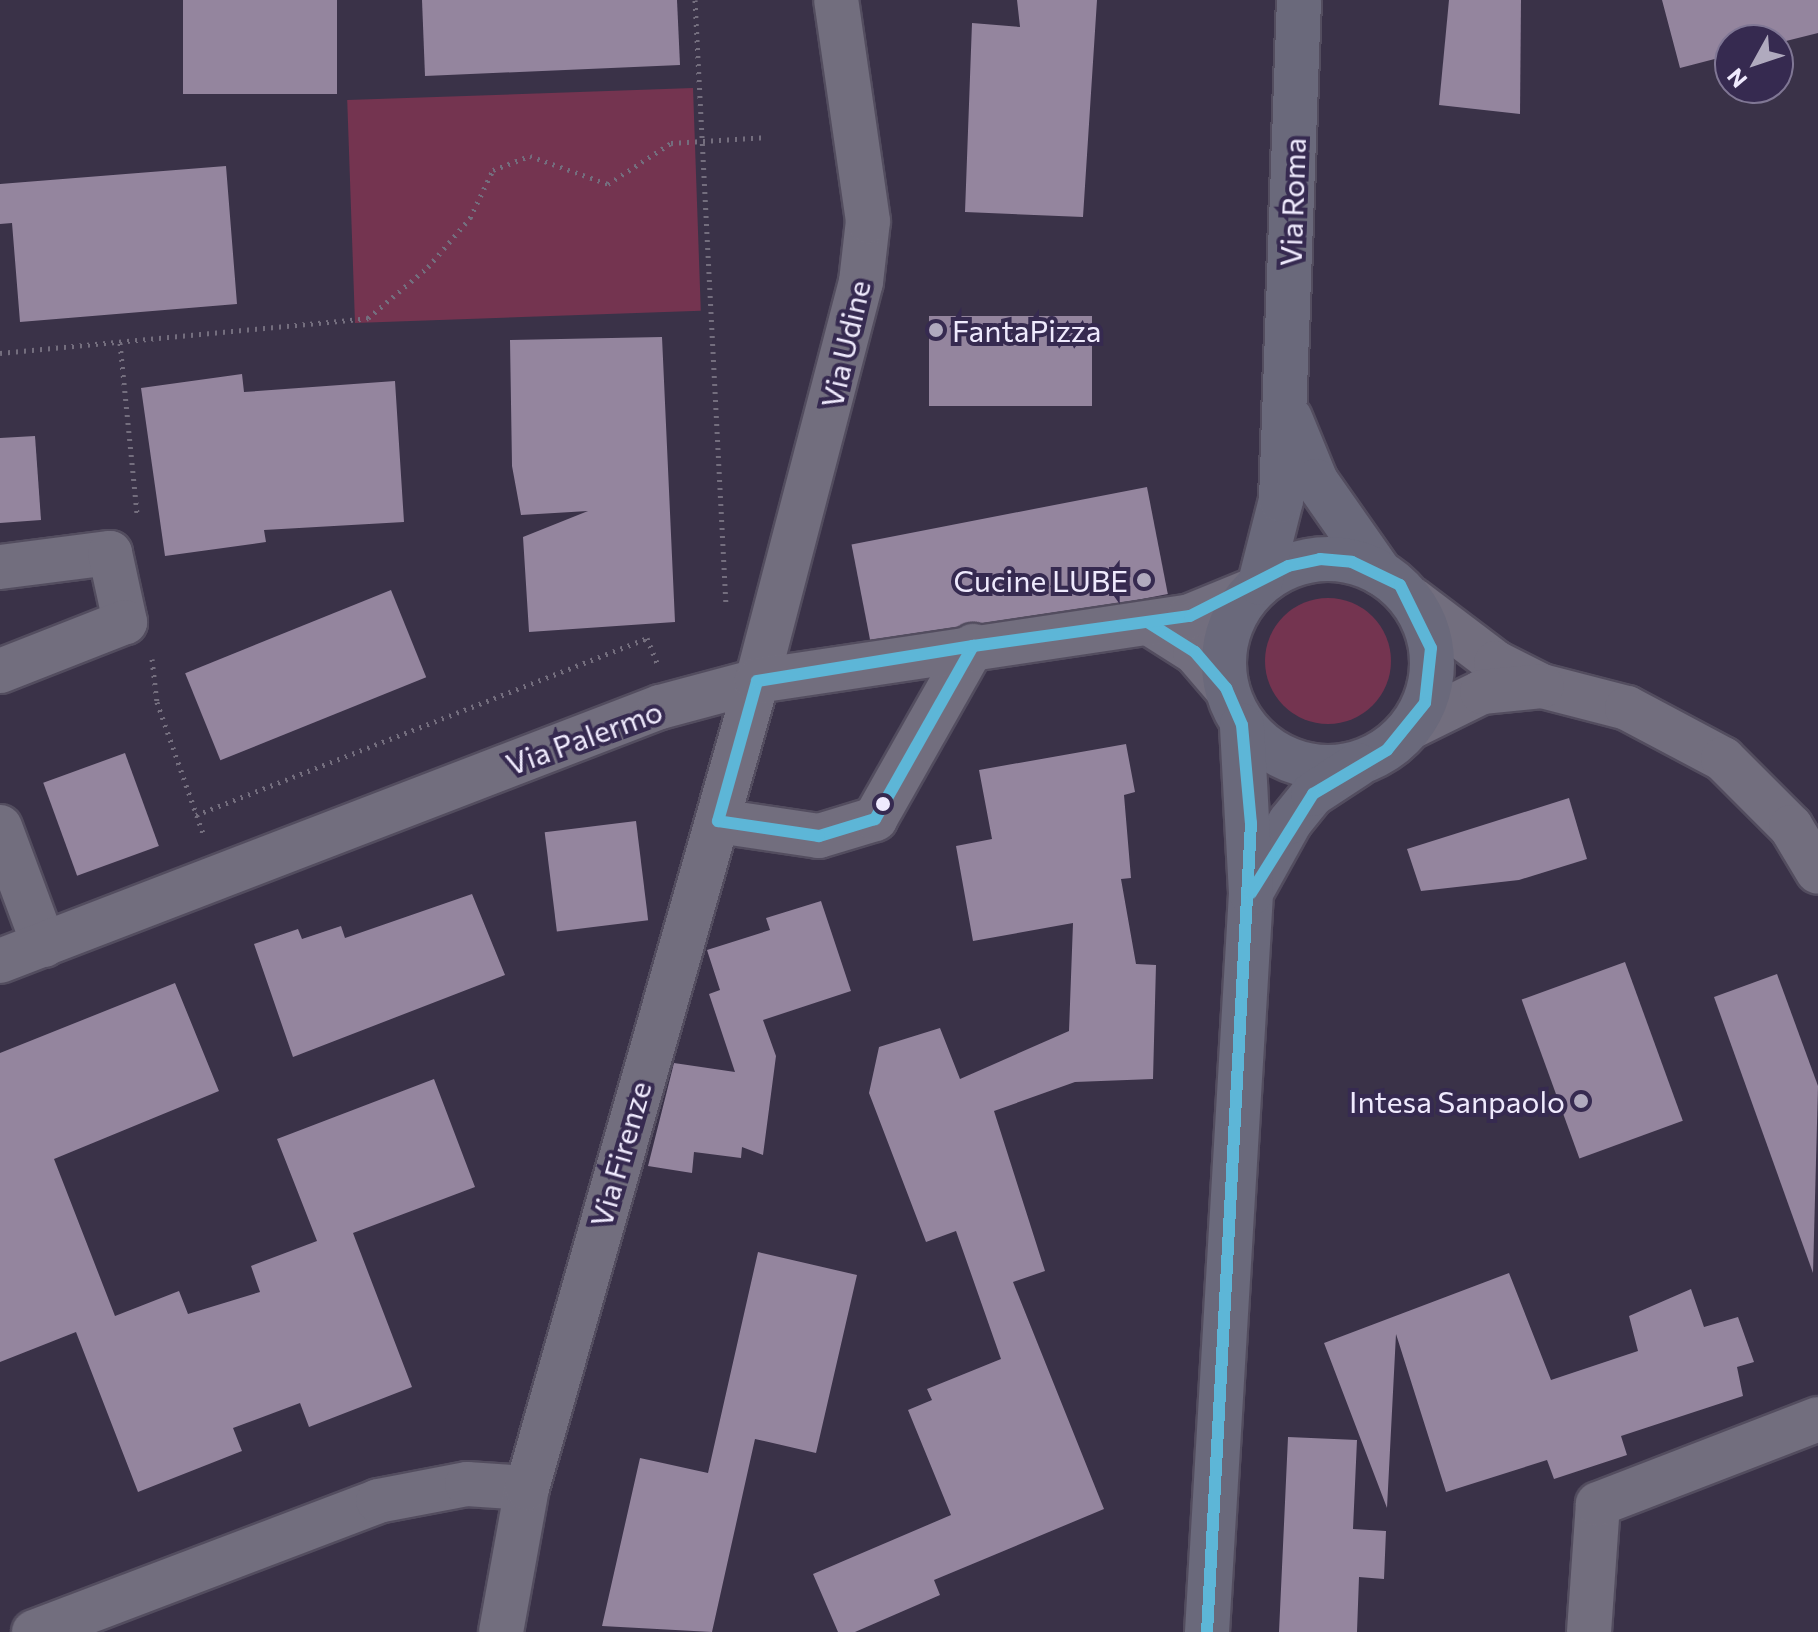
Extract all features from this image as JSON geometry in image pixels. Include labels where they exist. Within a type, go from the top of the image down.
[{"type":"main road","name":"Via Roma","points":[[1256,587],[1281,500],[1299,0]]},
{"type":"main road","name":"Via Roma","points":[[1284,403],[1316,481],[1397,587]]},
{"type":"main road","points":[[1207,1632],[1251,893],[1234,706],[1231,623],[1256,587],[1320,559],[1397,587],[1431,648],[1432,676],[1411,727],[1313,794],[1290,822],[1251,893]]},
{"type":"main road","points":[[1234,706],[1293,763],[1357,765]]},
{"type":"street","name":"Via Udine","points":[[757,681],[861,282],[868,221],[836,0]]},
{"type":"street","points":[[0,567],[110,553],[125,622],[0,671]]},
{"type":"street","name":"Via Palermo","points":[[0,961],[647,712],[757,681],[973,646],[1190,616],[1256,587]]},
{"type":"street","points":[[1397,587],[1496,663],[1542,686],[1627,708],[1723,759],[1791,827],[1818,872]]},
{"type":"street","points":[[1149,623],[1195,652],[1234,706]]},
{"type":"street","points":[[718,821],[819,836],[875,819],[973,646]]},
{"type":"street","name":"Via Firenze","points":[[501,1632],[527,1488],[757,681]]},
{"type":"street","points":[[1411,727],[1482,692],[1542,686]]},
{"type":"street","points":[[0,827],[44,945]]},
{"type":"street","points":[[1589,1632],[1598,1504],[1818,1419]]},
{"type":"street","points":[[34,1632],[378,1501],[467,1484],[527,1488]]},
{"type":"path","points":[[695,0],[726,617]]},
{"type":"path","points":[[0,353],[368,318],[428,267],[470,218],[493,170],[530,156],[608,184],[671,143],[766,137]]},
{"type":"path","points":[[120,343],[138,525]]},
{"type":"path","points":[[196,815],[647,638],[660,671],[672,667]]},
{"type":"path","points":[[151,646],[157,702],[208,846]]},
{"type":"shaded area","points":[[693,88],[701,311],[355,323],[347,100]]},
{"type":"shaded area","points":[[1328,598],[1352,602],[1373,616],[1387,637],[1391,661],[1387,685],[1373,706],[1352,720],[1328,724],[1304,720],[1283,706],[1269,685],[1265,661],[1269,637],[1283,616],[1304,602]]},
{"type":"building","points":[[183,0],[337,0],[337,94],[183,94]]},
{"type":"building","points":[[422,0],[677,0],[680,65],[425,76]]},
{"type":"building","points":[[1017,0],[1097,0],[1083,217],[965,212],[972,23],[1020,27]]},
{"type":"building","points":[[1449,0],[1521,0],[1520,114],[1439,105]]},
{"type":"building","points":[[1662,0],[1818,0],[1818,33],[1794,39],[1794,24],[1714,24],[1714,59],[1680,68]]},
{"type":"building","points":[[226,166],[237,304],[20,322],[12,223],[0,224],[0,184]]},
{"type":"building","points":[[929,316],[1092,316],[1092,406],[929,406]]},
{"type":"building","points":[[662,337],[675,622],[529,632],[523,537],[588,511],[521,515],[512,466],[510,340]]},
{"type":"building","points":[[242,374],[244,392],[395,381],[404,522],[264,530],[266,542],[165,556],[141,388]]},
{"type":"building","points":[[35,436],[41,520],[0,523],[0,438]]},
{"type":"building","points":[[1147,487],[1168,594],[872,651],[852,544]]},
{"type":"building","points":[[391,590],[426,677],[220,760],[185,673]]},
{"type":"building","points":[[1126,744],[1135,792],[1124,795],[1131,878],[1121,879],[1136,964],[1156,965],[1153,1079],[1075,1082],[994,1111],[1045,1271],[1013,1282],[1104,1509],[934,1580],[940,1595],[855,1632],[838,1632],[813,1574],[951,1515],[908,1410],[932,1400],[927,1389],[1001,1359],[956,1231],[926,1242],[869,1093],[879,1047],[940,1028],[960,1079],[1069,1031],[1073,923],[973,941],[956,846],[992,839],[979,770]]},
{"type":"building","points":[[125,753],[159,846],[77,876],[43,783]]},
{"type":"building","points":[[1569,798],[1587,859],[1519,880],[1421,891],[1407,849]]},
{"type":"building","points":[[636,821],[648,920],[557,931],[545,832]]},
{"type":"building","points":[[472,894],[505,975],[293,1057],[254,944],[298,929],[302,939],[341,926],[345,938]]},
{"type":"building","points":[[821,901],[851,991],[763,1020],[776,1056],[763,1155],[742,1147],[741,1158],[694,1152],[692,1173],[648,1166],[674,1063],[735,1072],[709,994],[720,990],[707,950],[770,930],[766,918]]},
{"type":"building","points":[[1625,962],[1683,1121],[1579,1158],[1522,1000]]},
{"type":"building","points":[[1777,974],[1818,1086],[1813,1273],[1714,997]]},
{"type":"building","points":[[175,983],[219,1091],[54,1159],[115,1316],[179,1291],[188,1314],[260,1292],[251,1266],[317,1241],[277,1139],[434,1079],[475,1187],[353,1233],[412,1387],[309,1427],[300,1403],[233,1428],[242,1451],[138,1492],[76,1332],[0,1362],[0,1053]]},
{"type":"building","points":[[758,1252],[857,1275],[816,1453],[755,1439],[712,1632],[602,1626],[640,1458],[708,1473]]},
{"type":"building","points":[[1509,1273],[1551,1380],[1638,1351],[1629,1316],[1691,1289],[1704,1327],[1738,1317],[1754,1362],[1737,1367],[1743,1396],[1621,1436],[1627,1455],[1554,1479],[1547,1460],[1446,1492],[1396,1334],[1387,1508],[1324,1343]]},
{"type":"building","points":[[1288,1437],[1357,1440],[1353,1529],[1386,1531],[1384,1579],[1359,1577],[1357,1632],[1279,1632]]},
{"type":"transit line","points":[[973,646],[1190,616],[1288,566],[1320,559],[1352,562],[1400,585],[1431,648],[1425,703],[1387,750],[1313,794],[1251,893]]},
{"type":"transit line","points":[[1149,623],[1195,652],[1226,688],[1242,725],[1251,823],[1207,1632]]},
{"type":"transit line","points":[[973,646],[875,819],[819,836],[718,821],[757,681],[973,646]]},
{"type":"place","name":"FantaPizza","points":[[936,330]]},
{"type":"place","name":"Cucine LUBE","points":[[1144,580]]},
{"type":"place","name":"Intesa Sanpaolo","points":[[1581,1101]]}]
